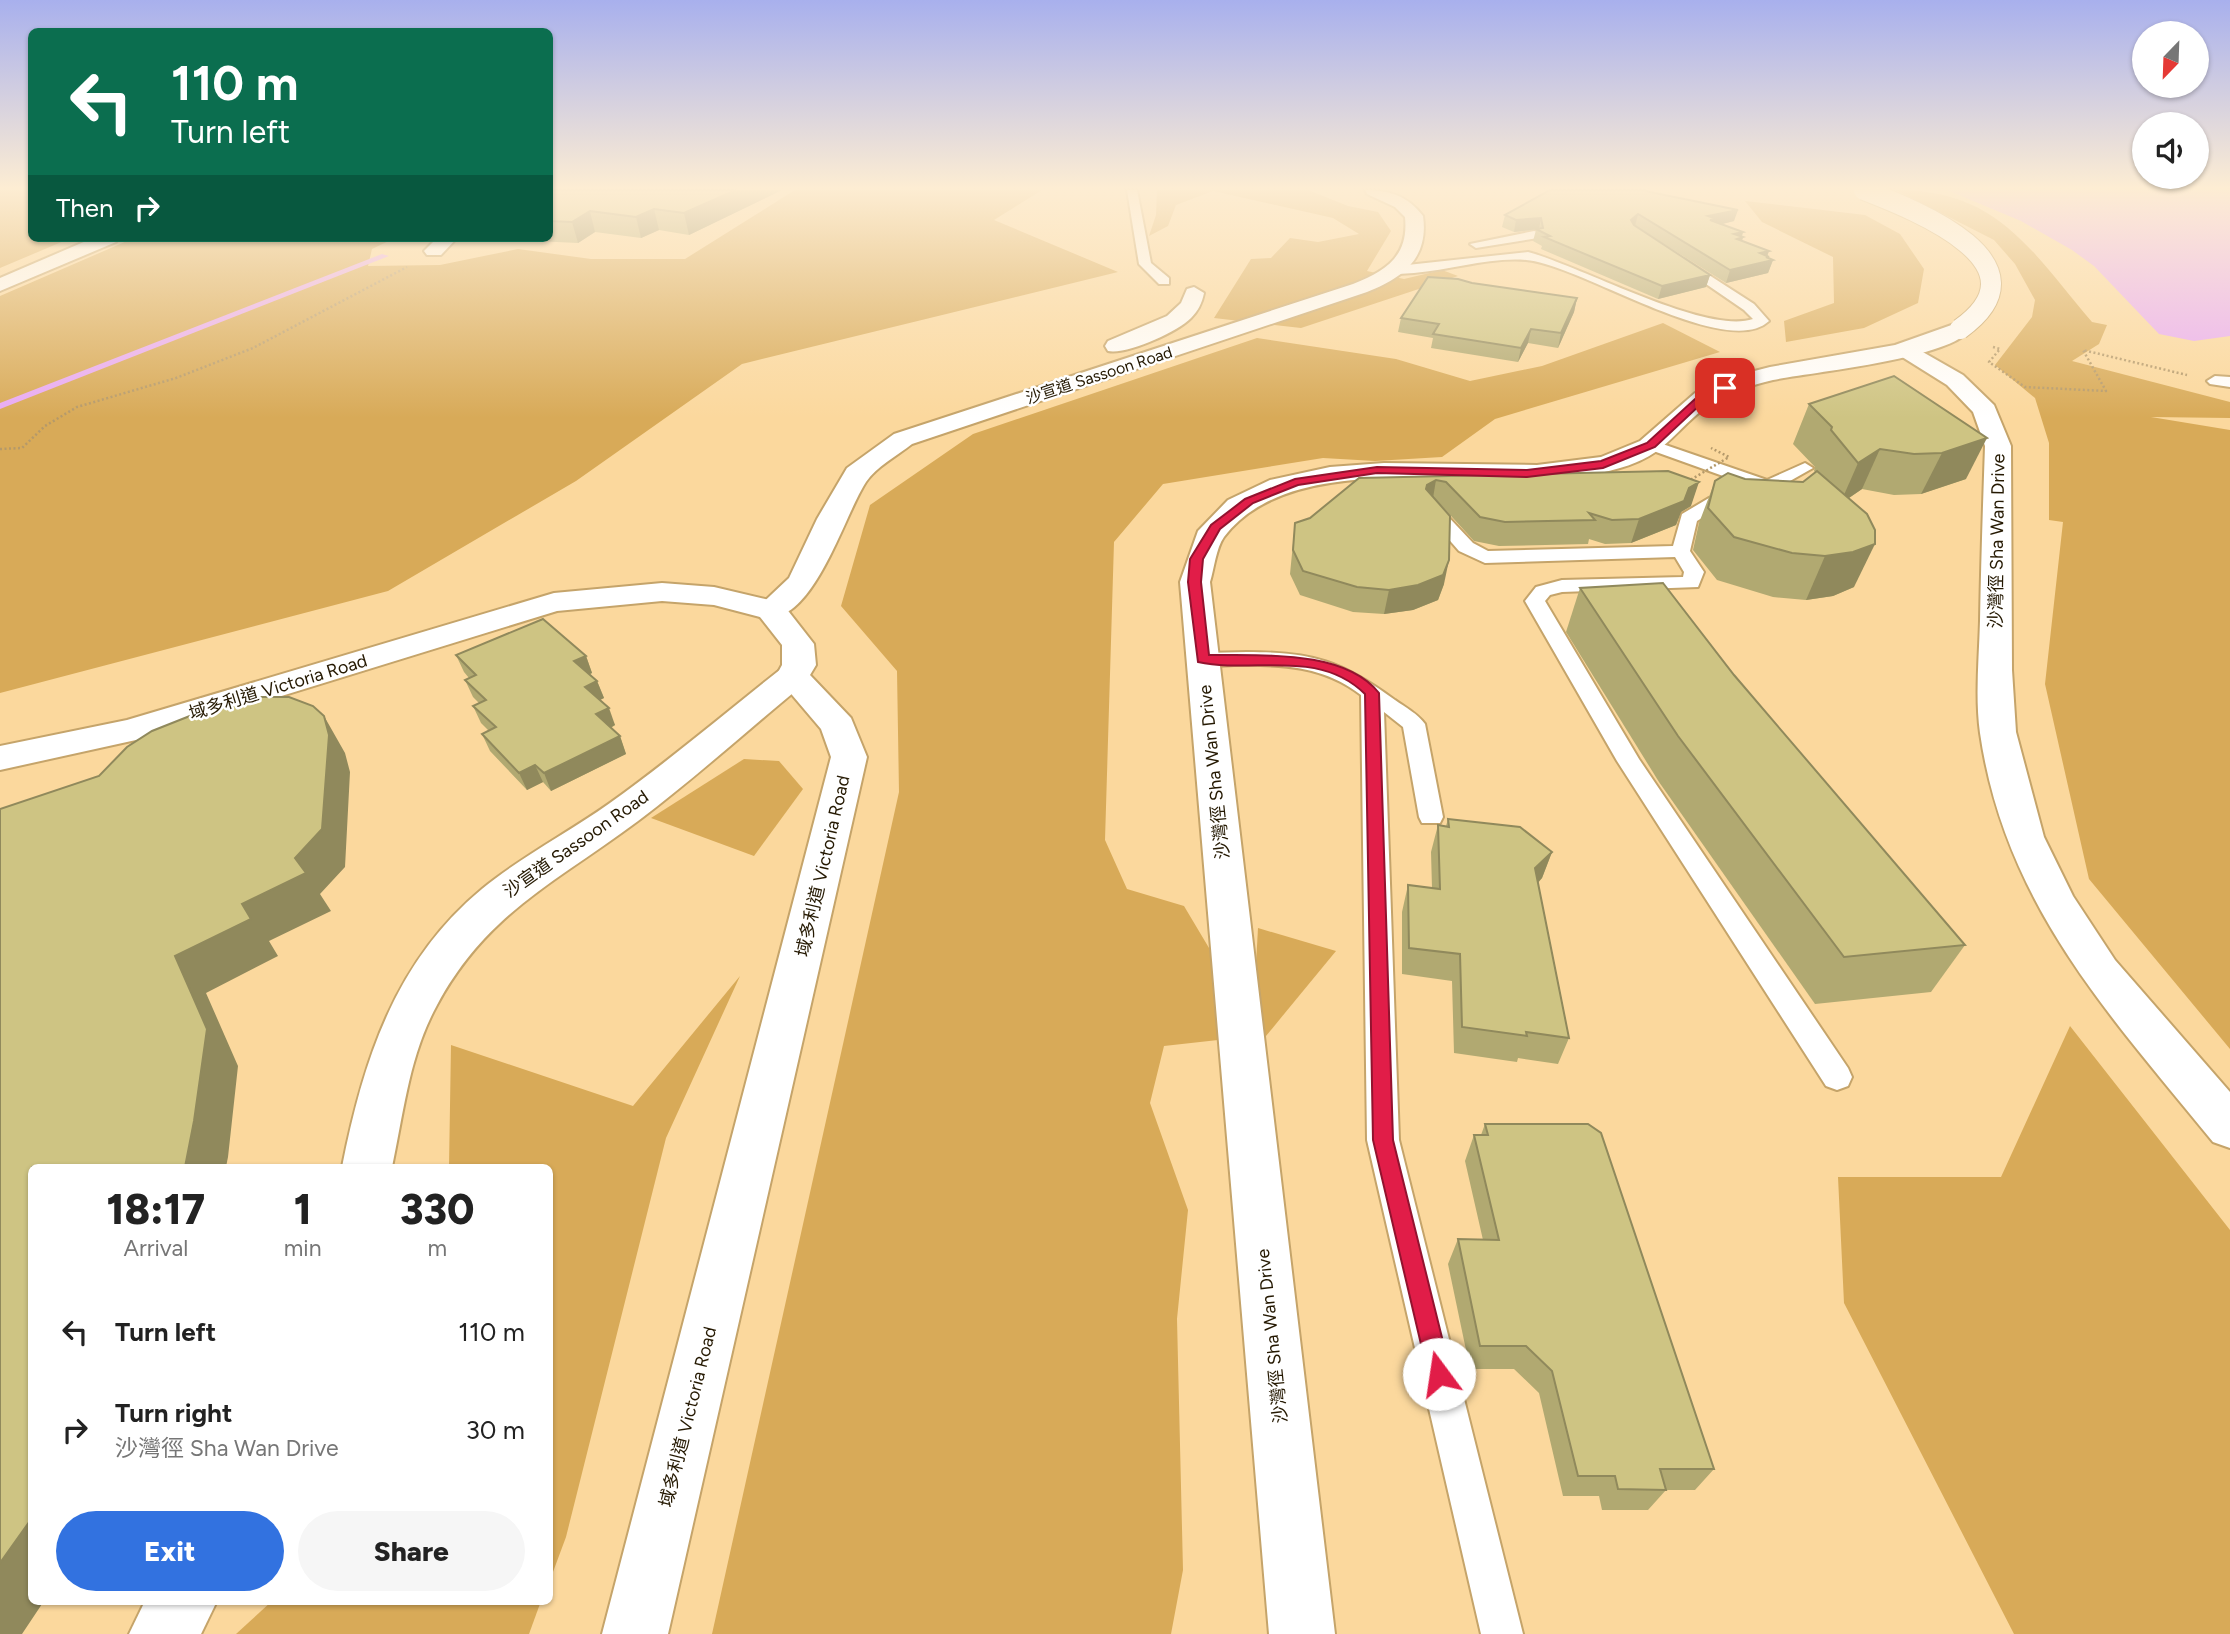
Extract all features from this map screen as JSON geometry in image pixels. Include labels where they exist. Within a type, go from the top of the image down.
[{"type":"street","points":[[0,285],[43,266]]},
{"type":"street","name":"沙宣道 Sassoon Road","points":[[771,610],[802,582],[831,519],[857,474],[903,439],[1360,288],[1399,266]]},
{"type":"street","points":[[1907,350],[1961,330],[1980,313],[1990,299],[1992,283],[1985,266]]},
{"type":"street","points":[[985,388],[1083,358],[1151,331],[1186,312],[1194,293]]},
{"type":"street","name":"沙灣徑 Sha Wan Drive","points":[[1302,1634],[1195,582],[1197,559],[1215,527],[1249,501],[1295,482],[1352,472],[1551,472],[1603,464],[1651,445],[1699,401],[1725,388],[1907,350],[1955,380],[1985,410],[1998,446],[1995,670],[1998,732],[2024,837],[2055,902],[2100,972],[2230,1127]]},
{"type":"street","points":[[903,439],[909,422],[935,404]]},
{"type":"street","name":"域多利道 Victoria Road","points":[[0,758],[132,730],[554,602],[662,592],[714,596],[771,610]]},
{"type":"street","points":[[771,610],[798,644],[799,665],[793,676]]},
{"type":"street","name":"沙宣道 Sassoon Road","points":[[368,1164],[391,1060],[407,1020],[433,975],[473,922],[523,880],[667,780],[793,676]]},
{"type":"street","name":"域多利道 Victoria Road","points":[[635,1634],[849,757],[838,726],[793,676]]},
{"type":"street","points":[[162,1634],[182,1605]]},
{"type":"lane","points":[[1147,266],[1164,281]]},
{"type":"lane","points":[[1419,266],[1423,270],[1445,266]]},
{"type":"lane","points":[[1556,266],[1712,324],[1746,327],[1762,321],[1749,307],[1686,266]]},
{"type":"lane","points":[[1651,445],[1768,486]]},
{"type":"lane","points":[[1805,468],[1768,486],[1715,502],[1688,518],[1681,551],[1694,572],[1691,583],[1562,586],[1542,591],[1535,601],[1629,761],[1837,1077]]},
{"type":"lane","points":[[1433,511],[1466,547],[1485,557],[1681,551]]},
{"type":"lane","points":[[1203,659],[1302,661],[1354,676],[1414,724],[1431,817]]},
{"type":"lane","points":[[1372,693],[1383,1140],[1502,1634]]},
{"type":"path","points":[[0,449],[22,448],[45,426],[77,407],[164,382],[253,348],[410,266]]},
{"type":"path","points":[[1993,347],[2000,349],[1989,362],[2025,387],[2106,391],[2083,350],[2223,382]]},
{"type":"path","points":[[1681,486],[1729,457],[1711,448]]},
{"type":"shaded area","points":[[69,266],[1104,266],[1118,272],[742,364],[576,481],[388,591],[0,693],[0,296]]},
{"type":"shaded area","points":[[1246,266],[1370,266],[1367,271],[1404,279],[1442,270],[1458,276],[1301,328],[1214,318]]},
{"type":"shaded area","points":[[1833,266],[1922,266],[1924,269],[1918,303],[1864,328],[1786,342],[1784,321],[1834,303]]},
{"type":"shaded area","points":[[2016,266],[2045,266],[2092,322],[2107,325],[2099,344],[2072,361],[2230,402],[2230,418],[2151,417],[2230,430],[2230,1049],[2089,879],[2045,684],[2063,522],[2049,520],[2049,443],[2035,398],[1995,365],[2032,317],[2035,300]]},
{"type":"shaded area","points":[[2094,266],[2230,266],[2230,336],[2194,341],[2159,334]]},
{"type":"shaded area","points":[[1663,323],[1720,352],[1495,419],[1442,457],[1375,461],[1323,458],[1163,484],[1114,542],[1105,840],[1127,889],[1184,906],[1212,953],[1218,1040],[1164,1046],[1150,1103],[1188,1210],[1177,1319],[1183,1570],[1171,1634],[712,1634],[899,792],[897,671],[841,606],[870,505],[973,434],[1257,338],[1396,359],[1470,381],[1542,366]]},
{"type":"shaded area","points":[[744,759],[779,761],[803,789],[754,856],[651,818]]},
{"type":"shaded area","points":[[1258,928],[1336,951],[1266,1036],[1252,1037]]},
{"type":"shaded area","points":[[740,976],[666,1138],[566,1537],[553,1572],[553,1164],[449,1164],[451,1045],[633,1106]]},
{"type":"shaded area","points":[[2070,1026],[2230,1230],[2230,1634],[2014,1634],[1844,1303],[1838,1177],[2001,1177]]},
{"type":"shaded area","points":[[268,1605],[540,1605],[529,1634],[236,1634]]},
{"type":"building","points":[[1614,266],[1697,266],[1710,275],[1662,286]]},
{"type":"building","points":[[1724,266],[1746,266],[1730,270]]},
{"type":"building","points":[[1428,277],[1458,279],[1577,298],[1561,333],[1531,329],[1521,348],[1433,334],[1439,324],[1401,318]]},
{"type":"building","points":[[1894,376],[1987,438],[1942,453],[1914,454],[1880,449],[1858,463],[1831,430],[1832,427],[1809,404]]},
{"type":"building","points":[[1668,471],[1699,482],[1689,488],[1684,501],[1639,519],[1612,520],[1589,513],[1595,520],[1505,522],[1480,517],[1446,482],[1436,480],[1427,485],[1426,489],[1450,516],[1449,560],[1443,575],[1418,585],[1389,590],[1357,587],[1303,571],[1293,550],[1295,523],[1310,518],[1359,478]]},
{"type":"building","points":[[1817,471],[1867,514],[1875,530],[1875,544],[1853,552],[1825,556],[1792,553],[1734,537],[1708,508],[1715,481],[1728,473],[1745,479],[1803,482]]},
{"type":"building","points":[[1663,583],[1734,675],[1965,945],[1844,957],[1678,736],[1580,588]]},
{"type":"building","points":[[543,619],[586,656],[574,661],[597,681],[585,687],[609,708],[596,714],[620,736],[544,773],[535,765],[519,773],[482,734],[496,727],[473,706],[486,700],[465,680],[476,675],[456,655]]},
{"type":"building","points":[[255,697],[289,697],[313,706],[324,716],[329,735],[322,829],[295,858],[306,873],[242,904],[251,919],[175,956],[207,1029],[186,1164],[28,1164],[28,1524],[0,1563],[0,809],[99,776],[127,747],[152,731],[220,704]]},
{"type":"building","points":[[1448,819],[1520,827],[1552,852],[1535,868],[1569,1038],[1526,1032],[1527,1036],[1462,1027],[1460,954],[1409,948],[1408,885],[1440,889],[1438,825],[1449,827]]},
{"type":"building","points":[[1485,1124],[1588,1124],[1601,1133],[1714,1469],[1660,1469],[1666,1490],[1618,1489],[1615,1476],[1578,1476],[1552,1371],[1526,1346],[1480,1346],[1458,1239],[1499,1240],[1474,1135],[1488,1135]]},
{"type":"waterway","points":[[0,406],[359,266]]},
{"type":"route","points":[[1439,1374],[1383,1140],[1372,693],[1354,676],[1302,661],[1203,659],[1195,582],[1197,559],[1203,544],[1215,527],[1231,513],[1249,501],[1295,482],[1377,470],[1527,474],[1603,464],[1622,459],[1651,445],[1664,436],[1699,401],[1725,388]]}]
